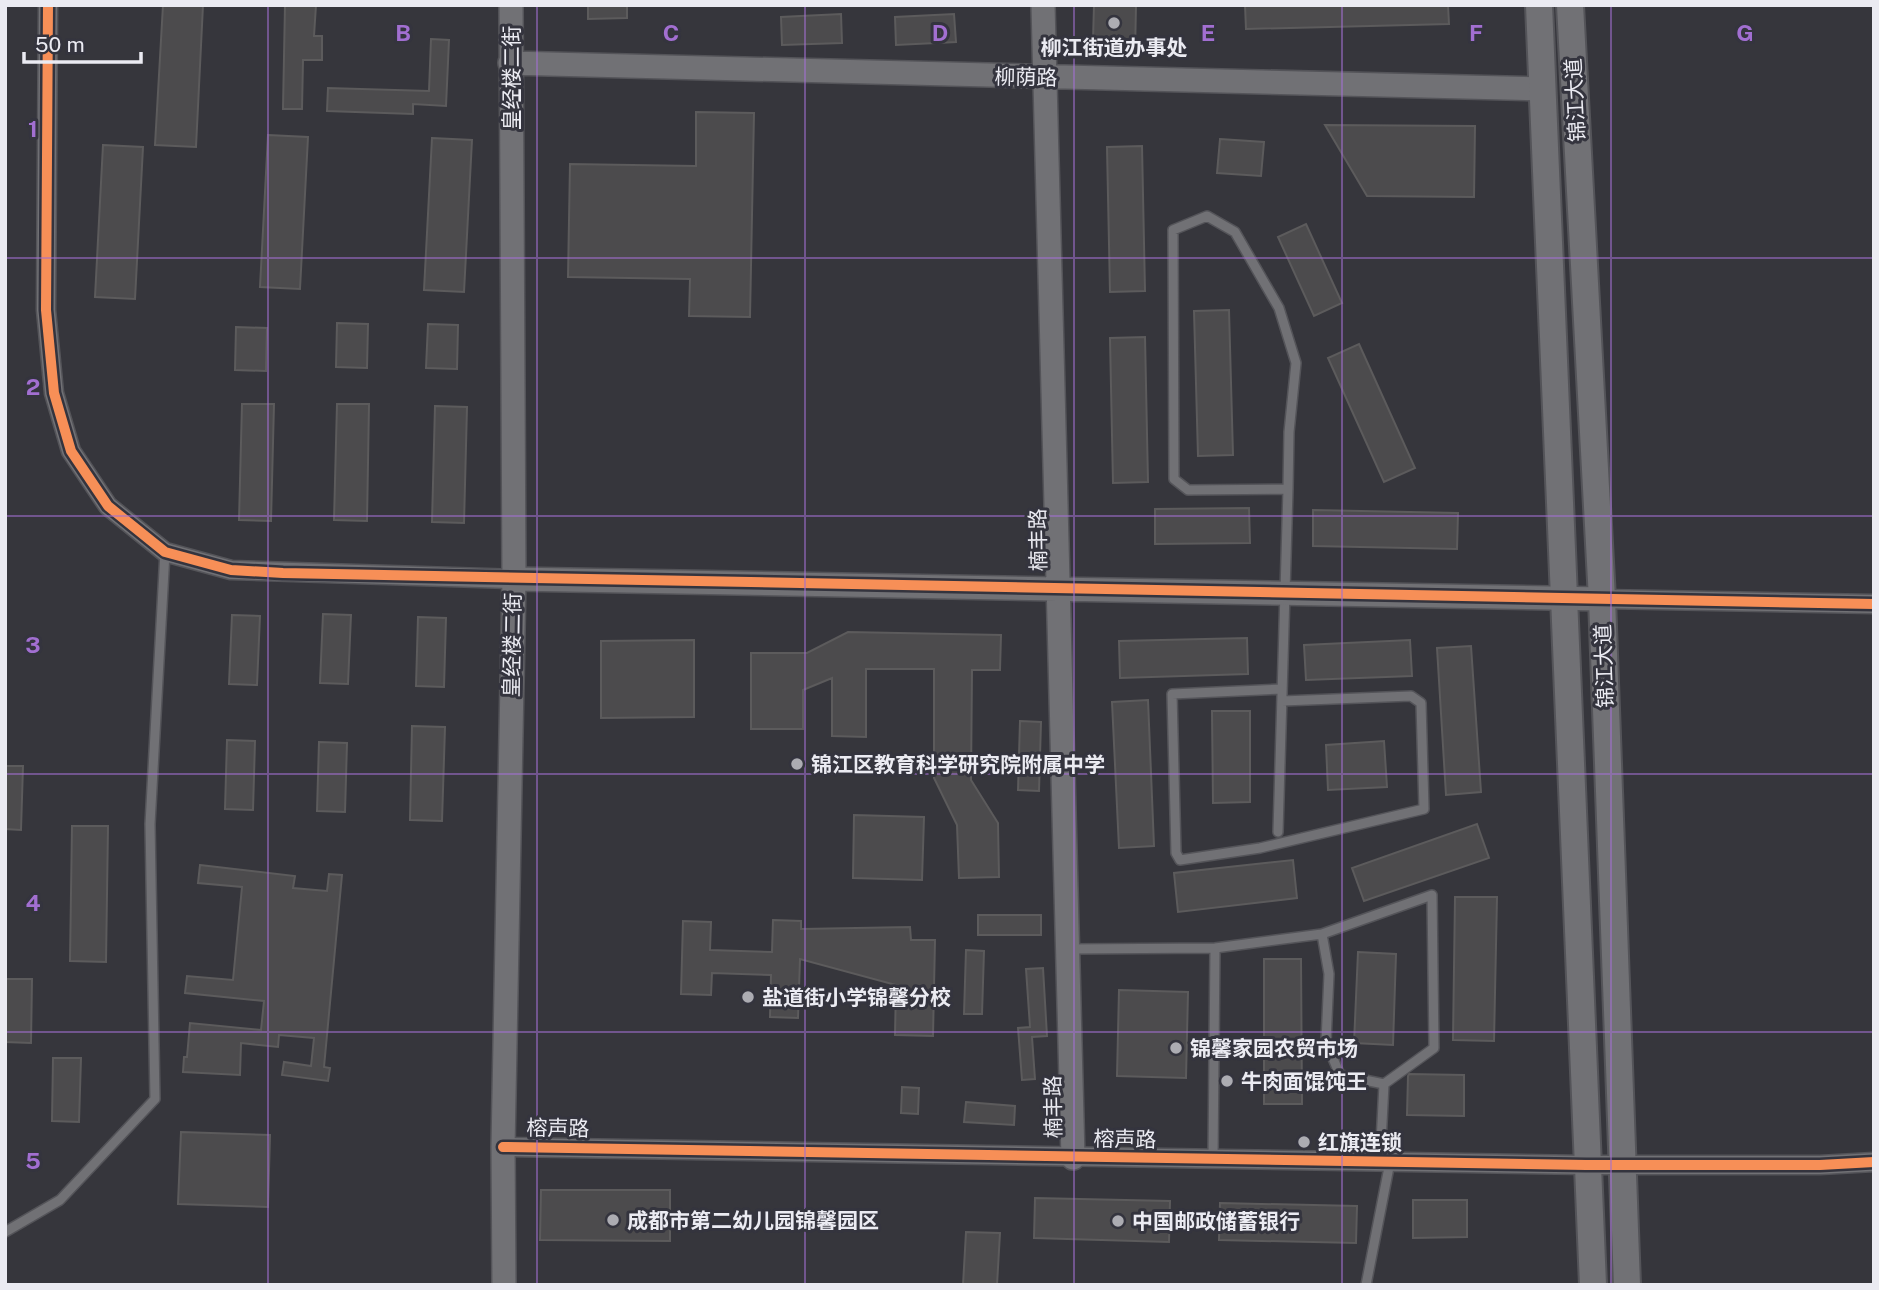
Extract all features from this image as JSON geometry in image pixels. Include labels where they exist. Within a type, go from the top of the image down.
[{"type":"main road","name":"锦江大道","points":[[1539,5],[1593,1285]]},
{"type":"main road","name":"锦江大道","points":[[1570,5],[1602,599],[1627,1285]]},
{"type":"street","points":[[48,5],[46,310],[54,393],[71,452],[108,506],[165,552],[230,570],[514,579],[1874,604]]},
{"type":"street","name":"皇经楼二街","points":[[504,1285],[503,1147],[514,579],[511,5]]},
{"type":"street","name":"楠丰路","points":[[1043,5],[1073,1158]]},
{"type":"street","name":"柳荫路","points":[[510,63],[1543,89]]},
{"type":"street","name":"榕声路","points":[[503,1147],[1586,1165],[1820,1165],[1874,1162]]},
{"type":"lane","points":[[1278,832],[1284,593],[1288,489],[1289,432],[1296,363],[1279,308],[1235,232],[1207,216],[1173,230],[1174,479],[1188,490],[1288,489]]},
{"type":"lane","points":[[5,1231],[60,1200],[155,1099],[150,824],[165,552]]},
{"type":"lane","points":[[1282,688],[1172,694],[1176,853],[1180,860],[1260,848],[1424,809],[1421,703],[1411,696],[1282,701]]},
{"type":"lane","points":[[1069,948],[1215,948],[1322,934],[1432,895],[1434,1048],[1384,1084],[1340,1075],[1326,1042],[1329,974],[1322,934]]},
{"type":"lane","points":[[1213,1160],[1215,948]]},
{"type":"lane","points":[[1366,1285],[1385,1162],[1384,1084]]},
{"type":"building","points":[[163,5],[203,5],[196,147],[155,145]]},
{"type":"building","points":[[285,5],[316,5],[314,36],[322,36],[322,60],[303,60],[302,109],[283,109]]},
{"type":"building","points":[[588,5],[627,5],[627,18],[588,19]]},
{"type":"building","name":"柳江街道办事处","points":[[1094,5],[1136,5],[1135,54],[1108,54],[1093,40]]},
{"type":"building","points":[[1245,5],[1448,5],[1449,24],[1246,29]]},
{"type":"building","points":[[841,14],[842,43],[782,45],[781,17]]},
{"type":"building","points":[[954,14],[956,42],[896,45],[895,17]]},
{"type":"building","points":[[431,39],[449,40],[446,106],[413,104],[413,114],[327,111],[328,88],[429,91]]},
{"type":"building","points":[[696,112],[754,113],[750,317],[689,316],[690,279],[568,277],[570,164],[696,166]]},
{"type":"building","points":[[1325,125],[1475,126],[1474,197],[1367,196]]},
{"type":"building","points":[[268,135],[308,137],[300,289],[260,287]]},
{"type":"building","points":[[432,138],[472,140],[464,292],[424,290]]},
{"type":"building","points":[[1220,139],[1264,142],[1261,176],[1217,173]]},
{"type":"building","points":[[103,145],[143,147],[135,299],[95,297]]},
{"type":"building","points":[[1142,146],[1145,291],[1110,292],[1107,147]]},
{"type":"building","points":[[1306,224],[1342,303],[1314,316],[1278,237]]},
{"type":"building","points":[[1229,310],[1233,455],[1198,456],[1194,311]]},
{"type":"building","points":[[337,323],[368,324],[367,368],[336,367]]},
{"type":"building","points":[[428,324],[458,325],[457,369],[426,368]]},
{"type":"building","points":[[236,327],[267,328],[266,371],[235,370]]},
{"type":"building","points":[[1145,337],[1148,482],[1113,483],[1110,338]]},
{"type":"building","points":[[1359,344],[1415,468],[1384,482],[1328,358]]},
{"type":"building","points":[[242,404],[274,404],[271,521],[239,520]]},
{"type":"building","points":[[337,404],[369,404],[367,521],[334,520]]},
{"type":"building","points":[[435,406],[467,407],[464,523],[432,522]]},
{"type":"building","points":[[1249,508],[1250,543],[1155,544],[1155,509]]},
{"type":"building","points":[[1313,510],[1458,513],[1457,549],[1313,546]]},
{"type":"building","points":[[323,614],[351,615],[348,684],[320,683]]},
{"type":"building","points":[[232,615],[260,616],[257,685],[229,684]]},
{"type":"building","points":[[418,617],[446,618],[444,687],[416,686]]},
{"type":"building","points":[[848,632],[1001,635],[1000,670],[972,670],[971,780],[998,823],[999,877],[959,878],[957,825],[934,778],[934,669],[866,669],[866,737],[832,736],[832,678],[803,690],[803,729],[751,729],[751,653],[807,653]]},
{"type":"building","points":[[1247,638],[1248,674],[1120,678],[1119,641]]},
{"type":"building","points":[[694,640],[694,717],[601,718],[601,641]]},
{"type":"building","points":[[1410,640],[1412,676],[1306,680],[1304,645]]},
{"type":"building","points":[[1471,646],[1481,792],[1446,795],[1437,648]]},
{"type":"building","points":[[1148,700],[1154,846],[1119,848],[1112,702]]},
{"type":"building","points":[[1212,711],[1250,711],[1250,802],[1213,803]]},
{"type":"building","points":[[1020,721],[1041,722],[1039,791],[1018,790]]},
{"type":"building","points":[[412,726],[445,727],[442,821],[410,820]]},
{"type":"building","points":[[227,740],[255,741],[253,810],[225,809]]},
{"type":"building","points":[[1384,741],[1387,787],[1328,790],[1326,745]]},
{"type":"building","points":[[319,742],[347,743],[345,812],[317,811]]},
{"type":"building","points":[[5,766],[23,766],[21,830],[5,829]]},
{"type":"building","points":[[854,815],[924,817],[922,880],[853,878]]},
{"type":"building","points":[[1477,824],[1489,858],[1364,901],[1352,868]]},
{"type":"building","points":[[72,826],[108,826],[106,962],[70,961]]},
{"type":"building","points":[[1293,860],[1297,898],[1178,912],[1174,873]]},
{"type":"building","points":[[200,865],[295,876],[293,888],[327,891],[329,874],[342,875],[324,1067],[330,1068],[328,1081],[282,1075],[284,1062],[311,1066],[314,1038],[279,1035],[278,1047],[241,1043],[240,1075],[183,1072],[190,1023],[261,1030],[264,1001],[185,993],[187,976],[233,980],[242,887],[198,883]]},
{"type":"building","points":[[1455,897],[1497,897],[1494,1041],[1453,1040]]},
{"type":"building","points":[[978,915],[1041,915],[1041,935],[978,935]]},
{"type":"building","points":[[773,920],[801,921],[801,929],[910,927],[911,940],[935,940],[933,1036],[895,1035],[896,985],[800,959],[798,1018],[770,1017],[771,975],[712,973],[711,995],[681,994],[683,921],[711,922],[710,950],[772,952]]},
{"type":"building","points":[[966,950],[984,951],[982,1014],[964,1014]]},
{"type":"building","points":[[1358,952],[1396,954],[1393,1045],[1354,1043]]},
{"type":"building","points":[[1264,959],[1301,959],[1302,1104],[1264,1104]]},
{"type":"building","points":[[1043,968],[1047,1036],[1032,1037],[1035,1079],[1022,1080],[1018,1028],[1030,1027],[1026,969]]},
{"type":"building","points":[[5,979],[32,979],[31,1043],[5,1042]]},
{"type":"building","points":[[1119,990],[1188,992],[1186,1078],[1117,1076]]},
{"type":"building","points":[[53,1058],[81,1058],[79,1122],[52,1121]]},
{"type":"building","points":[[1409,1074],[1464,1075],[1464,1116],[1407,1115]]},
{"type":"building","points":[[902,1087],[919,1088],[918,1114],[901,1113]]},
{"type":"building","points":[[966,1102],[1015,1106],[1014,1125],[964,1122]]},
{"type":"building","points":[[181,1132],[270,1135],[268,1207],[178,1204]]},
{"type":"building","points":[[541,1190],[670,1190],[670,1241],[540,1240]]},
{"type":"building","points":[[1035,1198],[1170,1201],[1169,1242],[1034,1238]]},
{"type":"building","points":[[1413,1200],[1467,1200],[1467,1237],[1413,1238]]},
{"type":"building","points":[[1220,1203],[1357,1206],[1356,1243],[1219,1240]]},
{"type":"building","points":[[966,1232],[1000,1233],[997,1285],[963,1285]]},
{"type":"cycle path","points":[[48,5],[46,310],[54,393],[71,451],[108,506],[165,552],[231,570],[283,573],[1874,604]]},
{"type":"cycle path","points":[[503,1147],[1586,1165],[1820,1165],[1874,1162]]},
{"type":"place","name":"柳江街道办事处","points":[[1114,23]]},
{"type":"place","name":"锦江区教育科学研究院附属中学","points":[[797,764]]},
{"type":"place","name":"盐道街小学锦馨分校","points":[[748,997]]},
{"type":"place","name":"锦馨家园农贸市场","points":[[1176,1048]]},
{"type":"place","name":"牛肉面馄饨王","points":[[1227,1081]]},
{"type":"place","name":"红旗连锁","points":[[1304,1142]]},
{"type":"place","name":"成都市第二幼儿园锦馨园区","points":[[613,1220]]},
{"type":"place","name":"中国邮政储蓄银行","points":[[1118,1221]]}]
